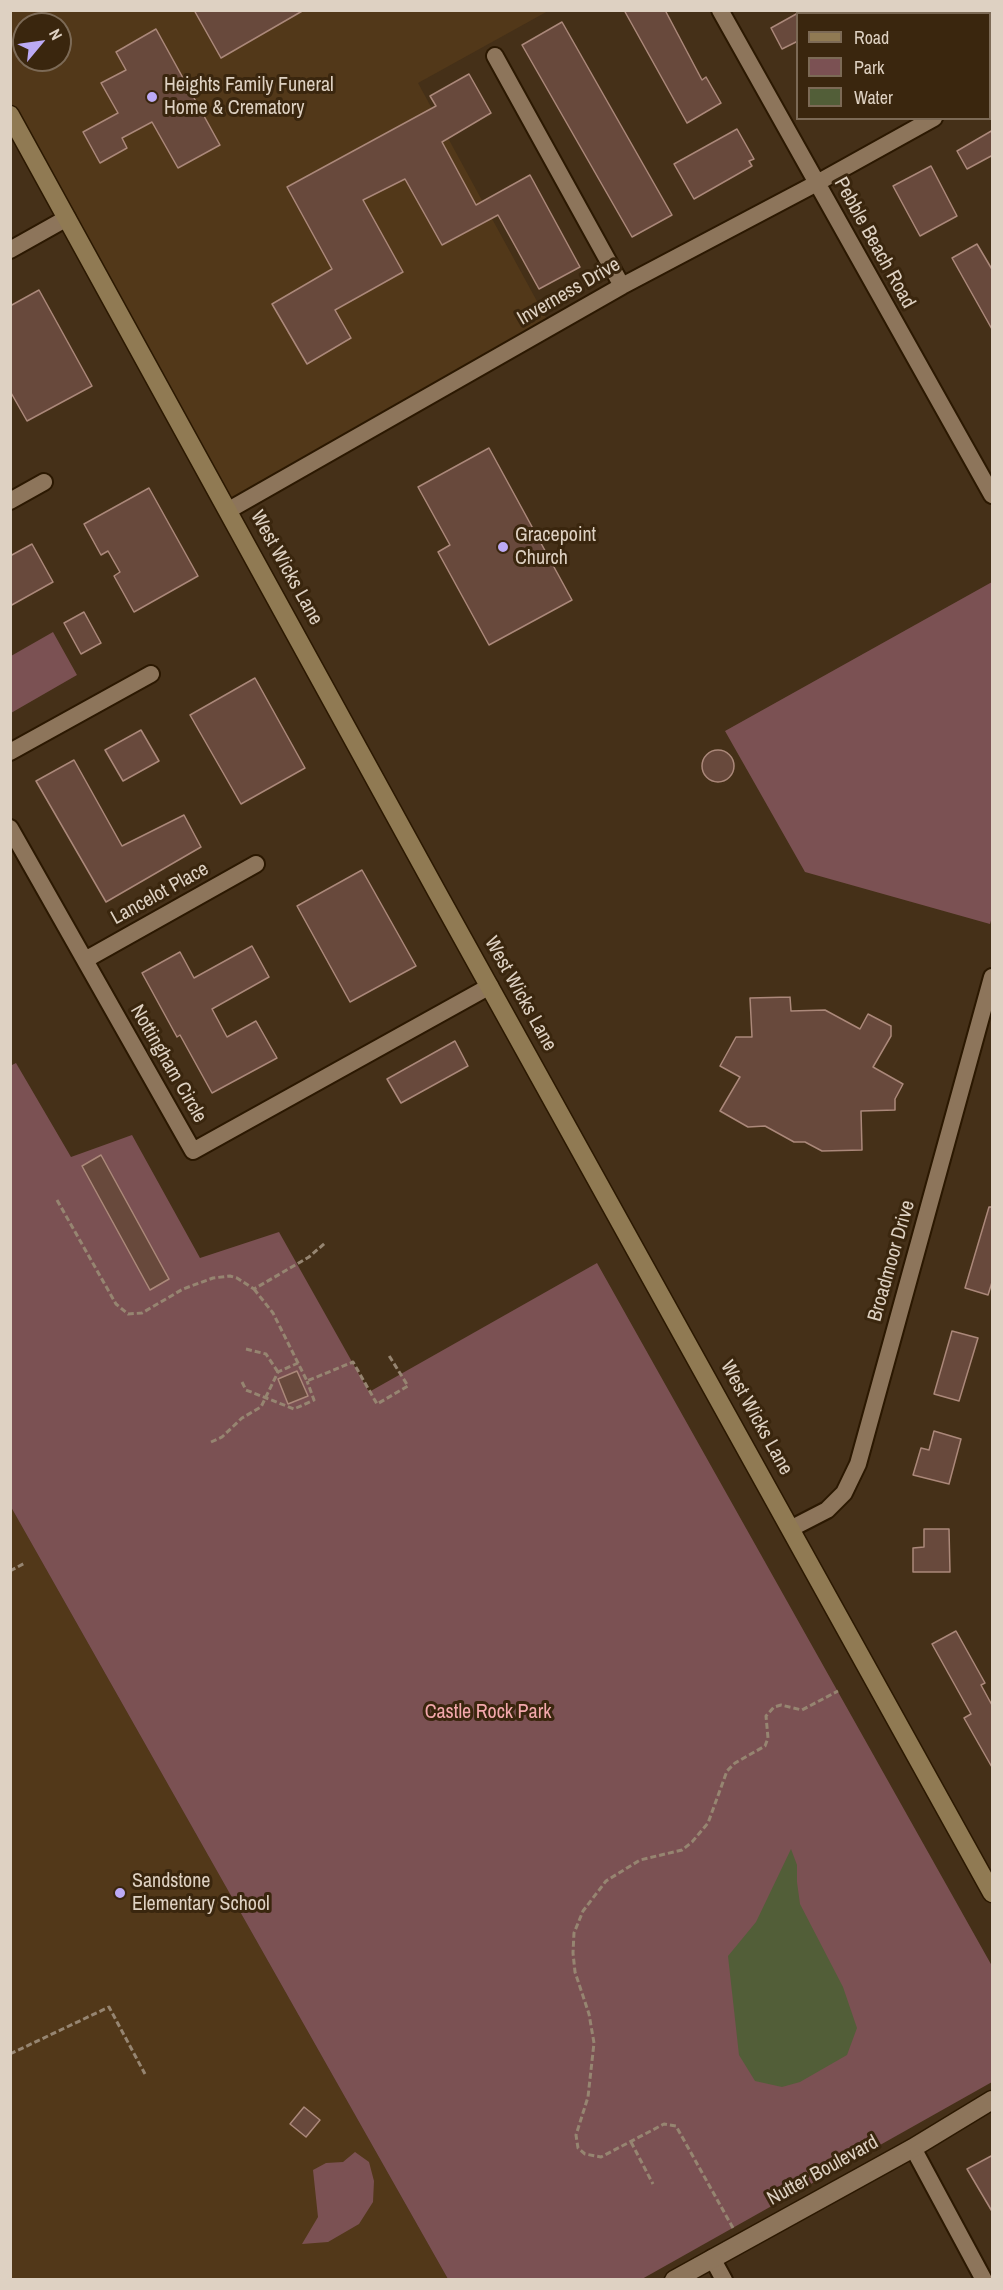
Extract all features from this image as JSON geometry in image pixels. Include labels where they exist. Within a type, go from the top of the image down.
[{"type":"main road","name":"West Wicks Lane","points":[[10,115],[993,1893]]},
{"type":"street","name":"Pebble Beach Road","points":[[720,10],[993,495]]},
{"type":"street","points":[[495,56],[622,286]]},
{"type":"street","name":"Inverness Drive","points":[[229,510],[622,286],[930,120]]},
{"type":"street","points":[[10,250],[67,218]]},
{"type":"street","points":[[10,501],[44,482]]},
{"type":"street","points":[[10,752],[151,674]]},
{"type":"street","name":"Nottingham Circle","points":[[10,828],[193,1151],[490,986]]},
{"type":"street","name":"Lancelot Place","points":[[85,960],[256,864]]},
{"type":"street","name":"Broadmoor Drive","points":[[792,1528],[827,1510],[836,1502],[844,1493],[858,1464],[993,977]]},
{"type":"street","name":"Nutter Boulevard","points":[[674,2280],[913,2148],[993,2100]]},
{"type":"street","points":[[913,2148],[984,2280]]},
{"type":"street","points":[[712,2258],[724,2280]]},
{"type":"path","points":[[57,1200],[116,1304],[128,1314],[142,1312],[183,1288],[213,1278],[230,1276],[254,1289],[273,1313],[314,1400],[294,1409],[246,1390],[242,1382]]},
{"type":"path","points":[[254,1289],[309,1257],[325,1243]]},
{"type":"path","points":[[246,1349],[266,1354],[278,1372]]},
{"type":"path","points":[[307,1381],[352,1362],[377,1404],[408,1386],[388,1354]]},
{"type":"path","points":[[211,1442],[222,1437],[242,1418],[261,1407],[278,1372],[298,1363]]},
{"type":"path","points":[[10,1571],[25,1563]]},
{"type":"path","points":[[741,2242],[676,2126],[664,2124],[601,2157],[585,2154],[578,2148],[575,2141],[588,2097],[594,2043],[589,2014],[575,1972],[574,1933],[578,1921],[596,1891],[617,1872],[640,1860],[682,1850],[692,1842],[708,1823],[726,1771],[735,1763],[765,1746],[768,1738],[766,1716],[774,1707],[781,1705],[802,1710],[838,1690]]},
{"type":"path","points":[[10,2054],[109,2007],[145,2074]]},
{"type":"path","points":[[631,2142],[653,2184]]},
{"type":"shaded area","points":[[10,11],[548,11],[418,83],[551,327],[229,510],[11,114]]},
{"type":"shaded area","name":"Sandstone Elementary School","points":[[11,1507],[448,2279],[11,2279]]},
{"type":"green space","points":[[992,582],[992,917],[990,924],[805,872],[725,731]]},
{"type":"green space","points":[[53,632],[77,675],[11,713],[11,656]]},
{"type":"green space","name":"Castle Rock Park","points":[[16,1063],[71,1157],[132,1135],[200,1258],[279,1232],[369,1392],[597,1263],[992,1966],[992,2082],[642,2279],[448,2279],[11,1507],[10,1066]]},
{"type":"green space","points":[[355,2152],[369,2162],[374,2181],[373,2202],[359,2224],[328,2242],[302,2244],[318,2217],[313,2170],[326,2163],[343,2162]]},
{"type":"water","points":[[791,1849],[797,1865],[800,1904],[843,1987],[857,2028],[847,2055],[800,2082],[782,2087],[755,2081],[739,2055],[728,1956],[756,1922]]},
{"type":"building","points":[[194,10],[304,10],[221,58]]},
{"type":"building","points":[[624,10],[665,10],[702,80],[706,77],[721,103],[687,123]]},
{"type":"building","points":[[796,14],[796,42],[782,49],[771,28]]},
{"type":"building","points":[[562,22],[672,215],[632,237],[522,45]]},
{"type":"building","points":[[156,29],[220,145],[178,168],[152,122],[122,138],[127,148],[100,163],[83,132],[118,113],[101,83],[126,70],[116,52]]},
{"type":"building","points":[[469,74],[491,113],[442,142],[476,205],[530,175],[580,267],[539,289],[498,215],[442,245],[405,179],[363,200],[403,272],[335,310],[351,338],[307,364],[272,304],[332,269],[287,187],[436,106],[430,96]]},
{"type":"building","points":[[737,129],[754,159],[749,161],[752,166],[694,199],[674,164]]},
{"type":"building","points":[[993,130],[993,155],[967,169],[957,151]]},
{"type":"building","points":[[931,166],[957,216],[920,236],[893,186]]},
{"type":"building","points":[[977,244],[993,271],[993,331],[952,258]]},
{"type":"building","points":[[39,290],[92,386],[27,421],[10,391],[10,306]]},
{"type":"building","points":[[489,448],[572,600],[489,645],[438,552],[450,545],[418,487]]},
{"type":"building","points":[[149,488],[198,576],[134,612],[114,576],[120,572],[108,551],[101,555],[84,524]]},
{"type":"building","points":[[32,544],[53,582],[10,606],[10,556]]},
{"type":"building","points":[[84,612],[101,643],[81,654],[64,623]]},
{"type":"building","points":[[255,678],[305,768],[241,804],[190,715]]},
{"type":"building","points":[[141,730],[159,761],[123,781],[105,750]]},
{"type":"building","points":[[718,750],[729,755],[734,766],[729,777],[718,782],[707,777],[702,766],[707,755]]},
{"type":"building","points":[[74,760],[122,846],[184,815],[201,847],[106,902],[36,781]]},
{"type":"building","points":[[362,870],[416,966],[350,1002],[297,906]]},
{"type":"building","points":[[252,946],[269,977],[212,1009],[227,1037],[256,1021],[277,1058],[212,1093],[180,1035],[177,1037],[142,973],[180,952],[194,978]]},
{"type":"building","points":[[790,997],[791,1011],[825,1010],[860,1029],[868,1014],[891,1026],[891,1036],[873,1067],[903,1084],[895,1099],[895,1110],[861,1111],[862,1150],[822,1151],[805,1142],[794,1142],[765,1126],[748,1127],[720,1111],[740,1077],[720,1066],[736,1037],[752,1037],[750,998]]},
{"type":"building","points":[[455,1041],[468,1066],[401,1103],[387,1079]]},
{"type":"building","points":[[101,1155],[169,1279],[150,1290],[82,1166]]},
{"type":"building","points":[[989,1207],[993,1207],[993,1279],[988,1295],[965,1288]]},
{"type":"building","points":[[952,1331],[978,1338],[959,1401],[934,1394]]},
{"type":"building","points":[[297,1371],[308,1396],[288,1404],[278,1379]]},
{"type":"building","points":[[934,1431],[961,1439],[949,1484],[913,1475],[921,1448],[929,1450]]},
{"type":"building","points":[[924,1529],[949,1529],[950,1572],[913,1572],[913,1548],[924,1547]]},
{"type":"building","points":[[956,1631],[985,1683],[981,1685],[993,1707],[993,1769],[964,1718],[971,1714],[932,1644]]},
{"type":"building","points":[[304,2107],[320,2120],[306,2137],[290,2124]]},
{"type":"building","points":[[993,2155],[993,2213],[967,2169]]},
{"type":"place","name":"Heights Family Funeral Home & Crematory","points":[[152,97]]},
{"type":"place","name":"Gracepoint Church","points":[[503,547]]},
{"type":"place","name":"Sandstone Elementary School","points":[[120,1893]]}]
